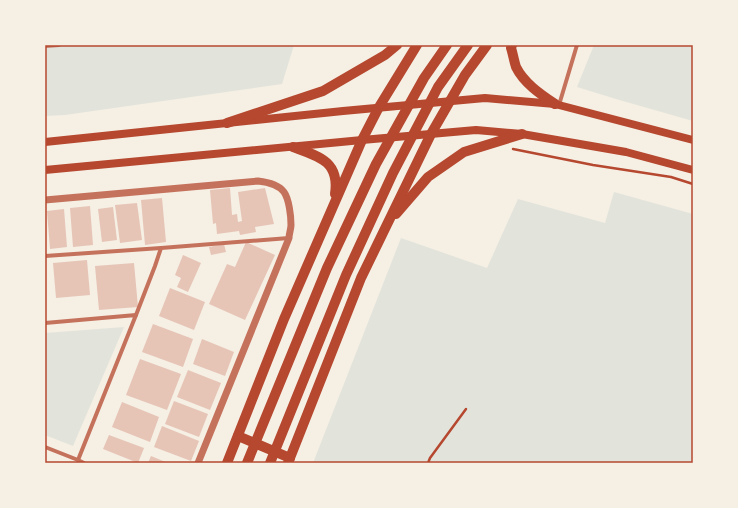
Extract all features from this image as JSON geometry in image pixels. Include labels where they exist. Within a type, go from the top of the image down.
[{"type":"main road","points":[[227,123],[323,91],[385,55],[397,45]]},
{"type":"main road","points":[[227,463],[284,319],[362,140],[379,107],[417,45]]},
{"type":"main road","points":[[247,463],[327,268],[376,164],[424,78],[447,45]]},
{"type":"main road","points":[[270,463],[346,275],[393,173],[438,87],[468,45]]},
{"type":"main road","points":[[238,436],[289,460],[361,278],[432,134],[466,75],[487,45]]},
{"type":"main road","points":[[512,45],[511,48],[516,66],[526,81],[539,93],[557,105]]},
{"type":"main road","points":[[45,142],[379,107],[484,98],[557,105],[693,140]]},
{"type":"main road","points":[[45,170],[476,130],[522,134],[626,152],[693,170]]},
{"type":"main road","points":[[386,226],[428,177],[464,152],[522,134]]},
{"type":"main road","points":[[293,147],[321,157],[332,168],[337,183],[333,206]]},
{"type":"street","points":[[45,46],[59,45]]},
{"type":"street","points":[[557,105],[576,45]]},
{"type":"street","points":[[45,200],[258,181],[277,186],[284,192],[288,201],[291,226],[289,238],[198,463]]},
{"type":"street","points":[[45,256],[289,238]]},
{"type":"street","points":[[78,460],[161,248]]},
{"type":"street","points":[[45,322],[136,315]]},
{"type":"street","points":[[45,447],[84,463]]},
{"type":"path","points":[[512,149],[593,165],[671,177],[693,184]]},
{"type":"path","points":[[428,463],[430,458],[466,409]]},
{"type":"shaded area","points":[[45,45],[294,45],[282,84],[65,115],[45,116]]},
{"type":"shaded area","points":[[594,45],[693,45],[693,121],[577,87]]},
{"type":"shaded area","points":[[614,192],[693,214],[693,463],[313,463],[401,238],[487,268],[518,199],[605,223]]},
{"type":"shaded area","points":[[124,327],[73,446],[45,435],[45,333]]},
{"type":"building","points":[[230,188],[232,215],[237,214],[238,222],[242,221],[238,192],[265,188],[274,224],[255,227],[256,232],[240,235],[239,231],[217,234],[216,223],[213,224],[210,190]]},
{"type":"building","points":[[162,198],[166,242],[145,245],[141,200]]},
{"type":"building","points":[[137,203],[142,240],[120,243],[115,205]]},
{"type":"building","points":[[90,206],[93,245],[73,247],[70,208]]},
{"type":"building","points":[[113,207],[117,240],[102,242],[98,209]]},
{"type":"building","points":[[64,209],[67,247],[50,249],[47,211]]},
{"type":"building","points":[[246,242],[275,255],[245,320],[209,304],[227,264],[235,267]]},
{"type":"building","points":[[224,244],[226,252],[211,255],[209,247]]},
{"type":"building","points":[[183,255],[201,263],[188,292],[177,287],[181,278],[175,275]]},
{"type":"building","points":[[87,260],[90,295],[56,298],[53,263]]},
{"type":"building","points":[[134,263],[138,307],[99,310],[95,266]]},
{"type":"building","points":[[170,288],[205,302],[194,330],[159,316]]},
{"type":"building","points":[[153,324],[193,339],[183,367],[142,352]]},
{"type":"building","points":[[202,339],[234,352],[225,376],[193,364]]},
{"type":"building","points":[[140,359],[181,374],[167,410],[126,395]]},
{"type":"building","points":[[188,370],[221,383],[210,410],[177,397]]},
{"type":"building","points":[[174,401],[208,414],[199,437],[165,424]]},
{"type":"building","points":[[122,402],[159,417],[150,442],[112,427]]},
{"type":"building","points":[[162,426],[199,441],[191,461],[154,447]]},
{"type":"building","points":[[109,435],[144,448],[138,463],[103,449]]},
{"type":"building","points":[[151,456],[168,463],[148,463]]}]
